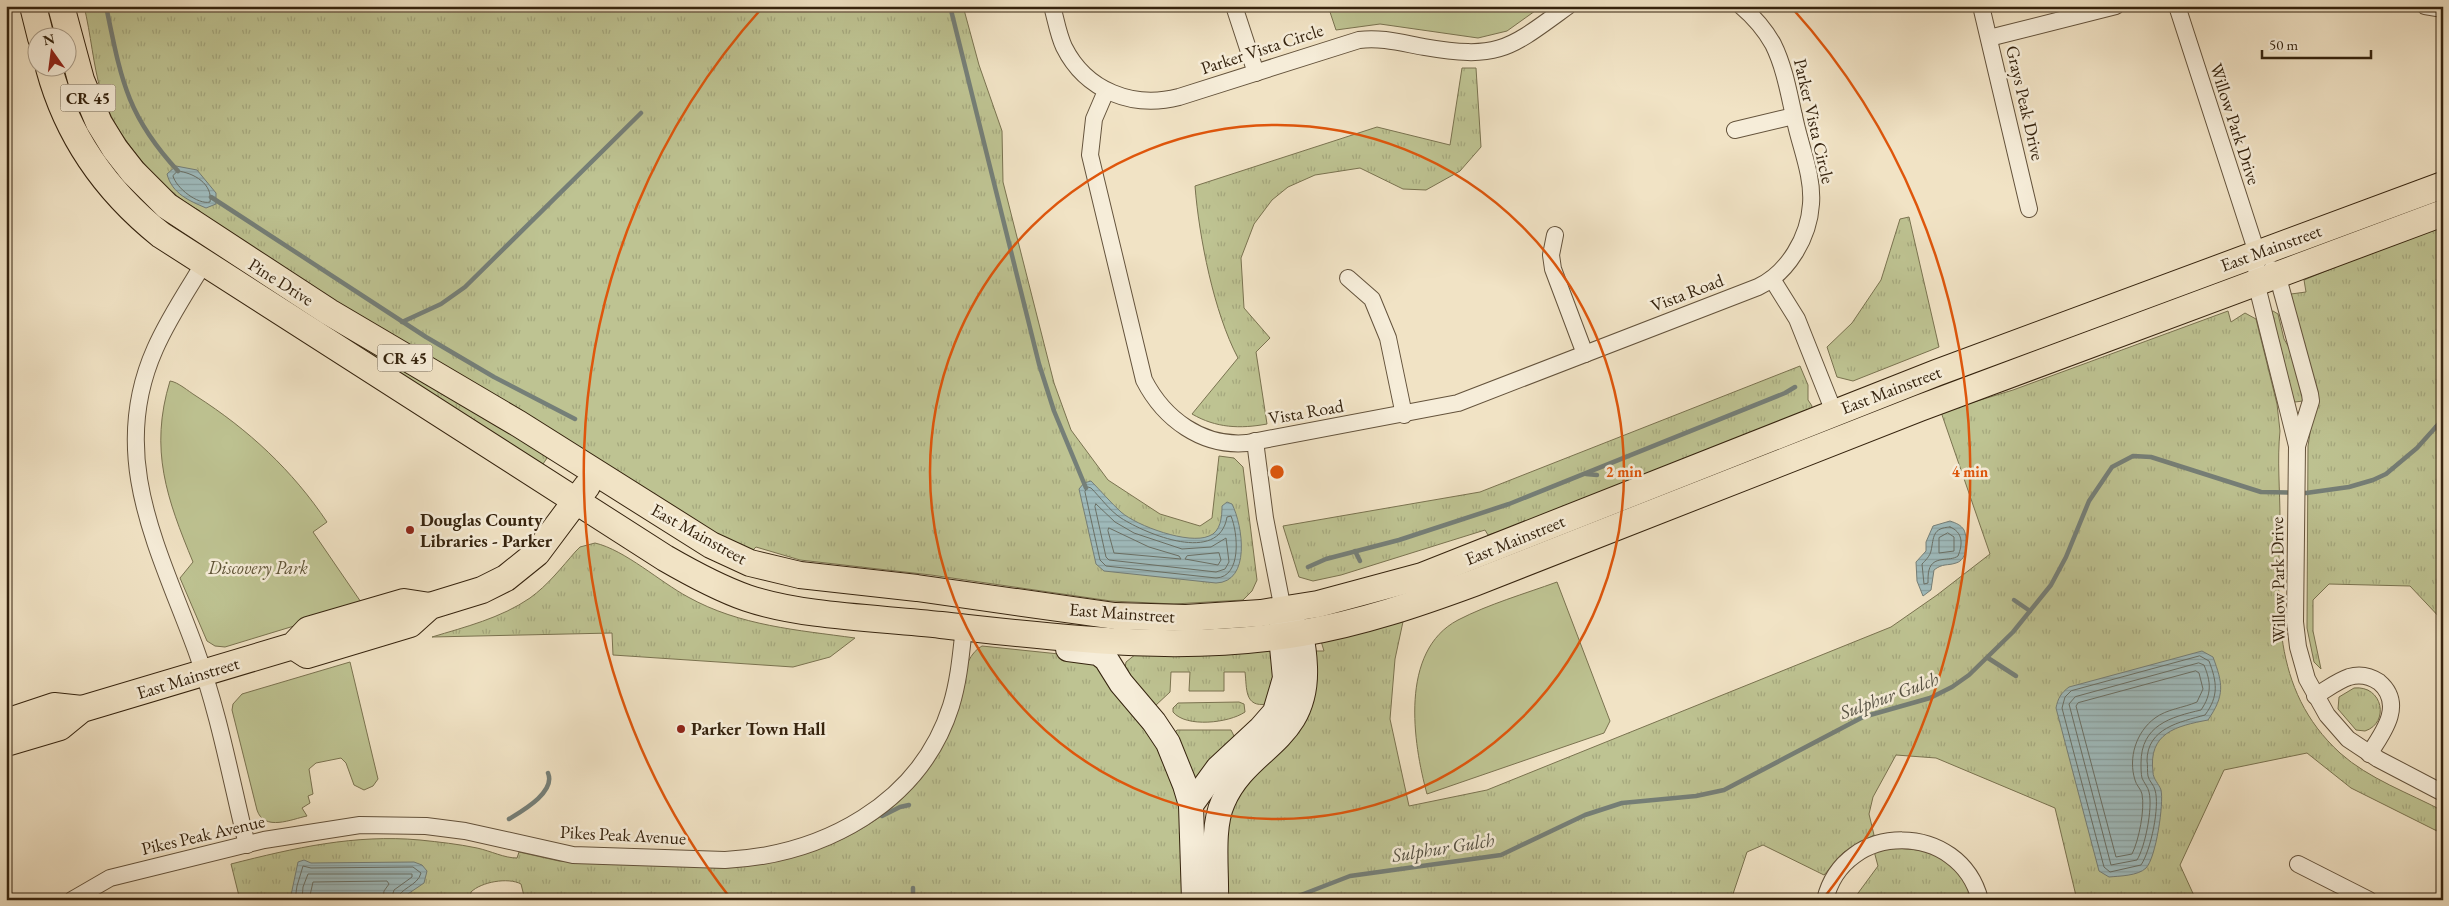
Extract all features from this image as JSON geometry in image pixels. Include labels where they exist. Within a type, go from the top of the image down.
[{"type":"main road","points":[[33,6],[38,28]]},
{"type":"main road","name":"Pine Drive","points":[[61,6],[78,71],[94,115],[114,149],[153,194],[188,222],[329,312],[519,424],[596,473]]},
{"type":"main road","name":"Pine Drive","points":[[52,78],[73,131],[86,155],[105,181],[154,229],[204,264],[576,500]]},
{"type":"main road","name":"East Mainstreet","points":[[6,722],[54,706],[82,709],[294,646],[306,655],[410,624],[430,606],[482,590],[516,571],[537,553],[596,473],[710,545],[750,563],[790,574],[917,588],[1115,616],[1205,617],[1283,610],[1390,586],[1452,565],[1834,412],[2443,185]]},
{"type":"main road","name":"East Mainstreet","points":[[576,500],[665,558],[722,588],[748,598],[803,610],[1120,642],[1164,644],[1222,642],[1291,635],[1365,620],[1432,599],[1920,408],[2443,213]]},
{"type":"main road","name":"East Mainstreet","points":[[6,743],[60,728],[82,709]]},
{"type":"street","name":"Parker Vista Circle","points":[[1052,6],[1061,40],[1070,57],[1087,77],[1106,91],[1134,100],[1164,100],[1349,42],[1367,39],[1382,39],[1463,52],[1494,51],[1517,42],[1568,6]]},
{"type":"street","points":[[1234,6],[1256,72]]},
{"type":"street","name":"Parker Vista Circle","points":[[1741,6],[1764,31],[1776,50],[1782,66],[1811,188],[1810,213],[1805,233],[1795,252],[1772,279]]},
{"type":"street","name":"Grays Peak Drive","points":[[1981,6],[2029,209]]},
{"type":"street","points":[[1989,38],[2116,6]]},
{"type":"street","name":"Willow Park Drive","points":[[2177,6],[2257,253],[2310,394],[2311,400],[2297,446]]},
{"type":"street","points":[[2425,6],[2443,9]]},
{"type":"street","name":"Vista Road","points":[[1106,91],[1094,119],[1090,155],[1144,380],[1163,409],[1190,431],[1229,443],[1254,442],[1404,415],[1474,398],[1758,287],[1772,279]]},
{"type":"street","points":[[1736,130],[1794,116]]},
{"type":"street","points":[[1555,235],[1551,254],[1553,269],[1585,354]]},
{"type":"street","points":[[204,264],[163,333],[150,361],[138,403],[135,442],[137,476],[144,506],[168,579],[204,673],[216,714],[247,845]]},
{"type":"street","points":[[1348,278],[1367,293],[1382,323],[1392,349],[1404,415]]},
{"type":"street","name":"Willow Park Drive","points":[[2266,278],[2297,446],[2296,632],[2301,662],[2315,696],[2340,730],[2369,754],[2443,793]]},
{"type":"street","points":[[1772,279],[1797,319],[1834,412]]},
{"type":"street","points":[[1205,892],[1217,824],[1225,798],[1243,771],[1288,727],[1301,705],[1305,677],[1283,610],[1254,442]]},
{"type":"street","name":"Pikes Peak Avenue","points":[[72,900],[110,878],[322,829],[360,825],[388,824],[465,831],[573,855],[738,860],[806,845],[830,837],[867,818],[899,791],[915,772],[942,728],[951,705],[958,676],[964,627]]},
{"type":"street","points":[[1028,634],[1045,647],[1098,653],[1106,659],[1122,683],[1154,722],[1168,743],[1191,805],[1205,892]]},
{"type":"street","points":[[1191,805],[1218,768],[1261,728],[1275,712],[1285,678],[1291,635]]},
{"type":"street","points":[[2315,696],[2350,677],[2367,677],[2380,684],[2390,697],[2391,712],[2386,727],[2369,754]]},
{"type":"street","points":[[1825,900],[1834,878],[1853,857],[1870,846],[1898,840],[1927,843],[1953,857],[1971,878],[1980,900]]},
{"type":"street","points":[[2298,864],[2369,900]]},
{"type":"green space","points":[[84,6],[963,6],[979,65],[1002,131],[1003,182],[1054,383],[1071,430],[1108,480],[1160,514],[1200,526],[1212,518],[1219,456],[1234,458],[1243,467],[1257,580],[1252,591],[1243,600],[1174,604],[1111,601],[931,575],[800,560],[756,547],[750,553],[738,548],[198,218],[200,211],[185,202],[155,176],[116,125],[101,92]]},
{"type":"green space","points":[[1328,6],[1542,6],[1507,31],[1478,38],[1380,24],[1336,30]]},
{"type":"green space","points":[[1462,68],[1476,68],[1481,147],[1460,171],[1426,190],[1403,189],[1360,168],[1315,175],[1288,187],[1272,200],[1254,224],[1241,258],[1244,308],[1270,338],[1256,352],[1267,424],[1247,427],[1219,425],[1192,414],[1238,358],[1229,340],[1209,274],[1200,228],[1195,186],[1377,127],[1450,145]]},
{"type":"green space","points":[[1909,217],[1939,347],[1853,381],[1837,377],[1827,347],[1852,323],[1881,280],[1900,219]]},
{"type":"green space","points":[[2443,223],[2443,621],[2410,586],[2329,584],[2313,600],[2313,631],[2321,669],[2314,662],[2307,628],[2308,446],[2316,395],[2291,294],[2306,292],[2304,280]]},
{"type":"green space","points":[[252,277],[540,450],[547,458],[543,464],[526,457],[249,282]]},
{"type":"green space","points":[[2228,311],[2231,322],[2245,313],[2256,319],[2277,404],[2280,431],[2280,614],[2283,644],[2290,674],[2301,702],[2317,728],[2351,762],[2376,778],[2443,811],[2443,834],[2351,788],[2307,753],[2224,770],[2180,865],[2196,900],[2077,900],[2055,808],[1936,758],[1896,755],[1873,797],[1869,814],[1874,835],[1844,852],[1824,875],[1763,845],[1747,852],[1731,900],[1222,900],[1222,829],[1314,651],[1324,651],[1321,641],[1404,617],[1395,659],[1390,719],[1409,806],[1487,790],[1891,627],[1937,595],[1990,554],[1941,412],[2013,390]]},
{"type":"green space","points":[[2273,311],[2278,314],[2284,339],[2298,363],[2303,401],[2295,402],[2291,397],[2270,312]]},
{"type":"green space","points":[[1800,366],[1808,385],[1808,400],[1812,406],[1811,410],[1524,524],[1488,535],[1485,530],[1341,575],[1313,581],[1299,577],[1283,526],[1480,492]]},
{"type":"green space","name":"Discovery Park","points":[[170,381],[183,387],[252,437],[299,485],[327,522],[313,532],[363,605],[225,647],[215,646],[207,641],[180,578],[193,562],[175,517],[164,474],[161,430]]},
{"type":"green space","points":[[595,543],[618,552],[688,597],[728,615],[791,629],[855,638],[830,657],[793,667],[613,655],[612,633],[432,637],[482,621],[519,605],[543,588],[580,547]]},
{"type":"green space","points":[[1557,582],[1610,721],[1604,733],[1427,794],[1415,725],[1415,699],[1419,675],[1426,653],[1439,634],[1458,620],[1494,604]]},
{"type":"green space","points":[[982,646],[1088,657],[1149,724],[1182,801],[1187,900],[525,900],[521,884],[502,881],[488,883],[475,888],[471,892],[470,900],[240,900],[231,864],[301,848],[348,841],[372,839],[420,840],[482,849],[512,858],[517,858],[519,852],[559,861],[722,868],[756,865],[790,858],[824,847],[855,832],[884,814],[910,791],[932,764],[948,732],[968,661],[974,652]]},
{"type":"green space","points":[[1268,649],[1276,656],[1279,662],[1267,704],[1254,703],[1250,700],[1245,672],[1224,672],[1224,691],[1189,691],[1190,672],[1171,672],[1170,692],[1155,706],[1124,674],[1126,662],[1136,654]]},
{"type":"green space","points":[[350,662],[378,779],[373,786],[364,790],[354,785],[346,763],[341,758],[316,763],[309,769],[313,794],[308,796],[310,803],[302,808],[307,816],[279,822],[266,821],[257,810],[232,710],[233,704],[242,694]]},
{"type":"green space","points":[[2354,688],[2371,692],[2377,698],[2380,705],[2378,720],[2373,727],[2365,731],[2356,730],[2338,709],[2339,697]]},
{"type":"green space","points":[[1239,702],[1244,704],[1245,712],[1219,721],[1197,722],[1179,717],[1173,712],[1173,708],[1178,703]]},
{"type":"green space","points":[[1177,730],[1231,730],[1235,738],[1195,784],[1174,733]]},
{"type":"green space","points":[[1888,847],[1935,852],[1961,875],[1974,900],[1853,900],[1878,866],[1874,851]]},
{"type":"water","points":[[176,166],[197,170],[216,193],[216,204],[206,208],[177,192],[169,181],[167,174]]},
{"type":"water","points":[[1091,481],[1121,512],[1139,523],[1164,533],[1189,538],[1200,538],[1213,534],[1220,523],[1222,506],[1227,502],[1232,504],[1241,538],[1239,563],[1235,573],[1227,580],[1216,583],[1104,571],[1096,564],[1079,489],[1084,483]]},
{"type":"water","points":[[1950,521],[1958,524],[1964,530],[1966,539],[1965,554],[1960,561],[1940,566],[1934,570],[1931,590],[1923,596],[1917,581],[1916,562],[1926,551],[1926,542],[1933,526]]},
{"type":"water","points":[[2202,651],[2213,657],[2219,675],[2221,689],[2214,711],[2208,720],[2175,729],[2160,740],[2155,748],[2153,775],[2161,790],[2162,797],[2156,842],[2150,862],[2143,871],[2138,873],[2109,877],[2099,871],[2056,708],[2059,699],[2069,687]]},
{"type":"water","points":[[304,860],[311,863],[414,862],[422,865],[427,871],[424,883],[399,900],[290,900],[298,862]]},
{"type":"waterway","points":[[106,6],[116,54],[136,113],[147,132],[178,171]]},
{"type":"waterway","points":[[950,6],[1039,364],[1054,411],[1086,488]]},
{"type":"waterway","points":[[402,322],[441,304],[465,287],[641,113]]},
{"type":"waterway","points":[[211,197],[426,337],[494,377],[575,419]]},
{"type":"waterway","points":[[1308,567],[1326,559],[1399,540],[1509,504],[1785,393],[1795,387]]},
{"type":"waterway","name":"Sulphur Gulch","points":[[1288,900],[1350,876],[1501,855],[1585,815],[1622,803],[1696,796],[1724,790],[1863,717],[1930,698],[1952,687],[1969,675],[2013,632],[2051,585],[2066,557],[2089,501],[2112,467],[2133,456],[2151,457],[2261,492],[2306,493],[2349,487],[2386,474],[2417,448],[2443,419]]},
{"type":"waterway","points":[[2436,427],[2443,433]]},
{"type":"waterway","points":[[1586,474],[1597,475]]},
{"type":"waterway","points":[[1355,551],[1360,561]]},
{"type":"waterway","points":[[2014,600],[2030,611]]},
{"type":"waterway","points":[[1988,658],[2016,676]]},
{"type":"waterway","points":[[509,819],[543,794],[549,780],[548,773]]},
{"type":"waterway","points":[[882,816],[900,807],[909,805]]},
{"type":"waterway","points":[[913,888],[913,899]]},
{"type":"waterway","name":"Sulphur Gulch","points":[[877,900],[939,900]]},
{"type":"place","name":"Douglas County Libraries - Parker","points":[[410,530]]},
{"type":"place","name":"Parker Town Hall","points":[[681,729]]}]
